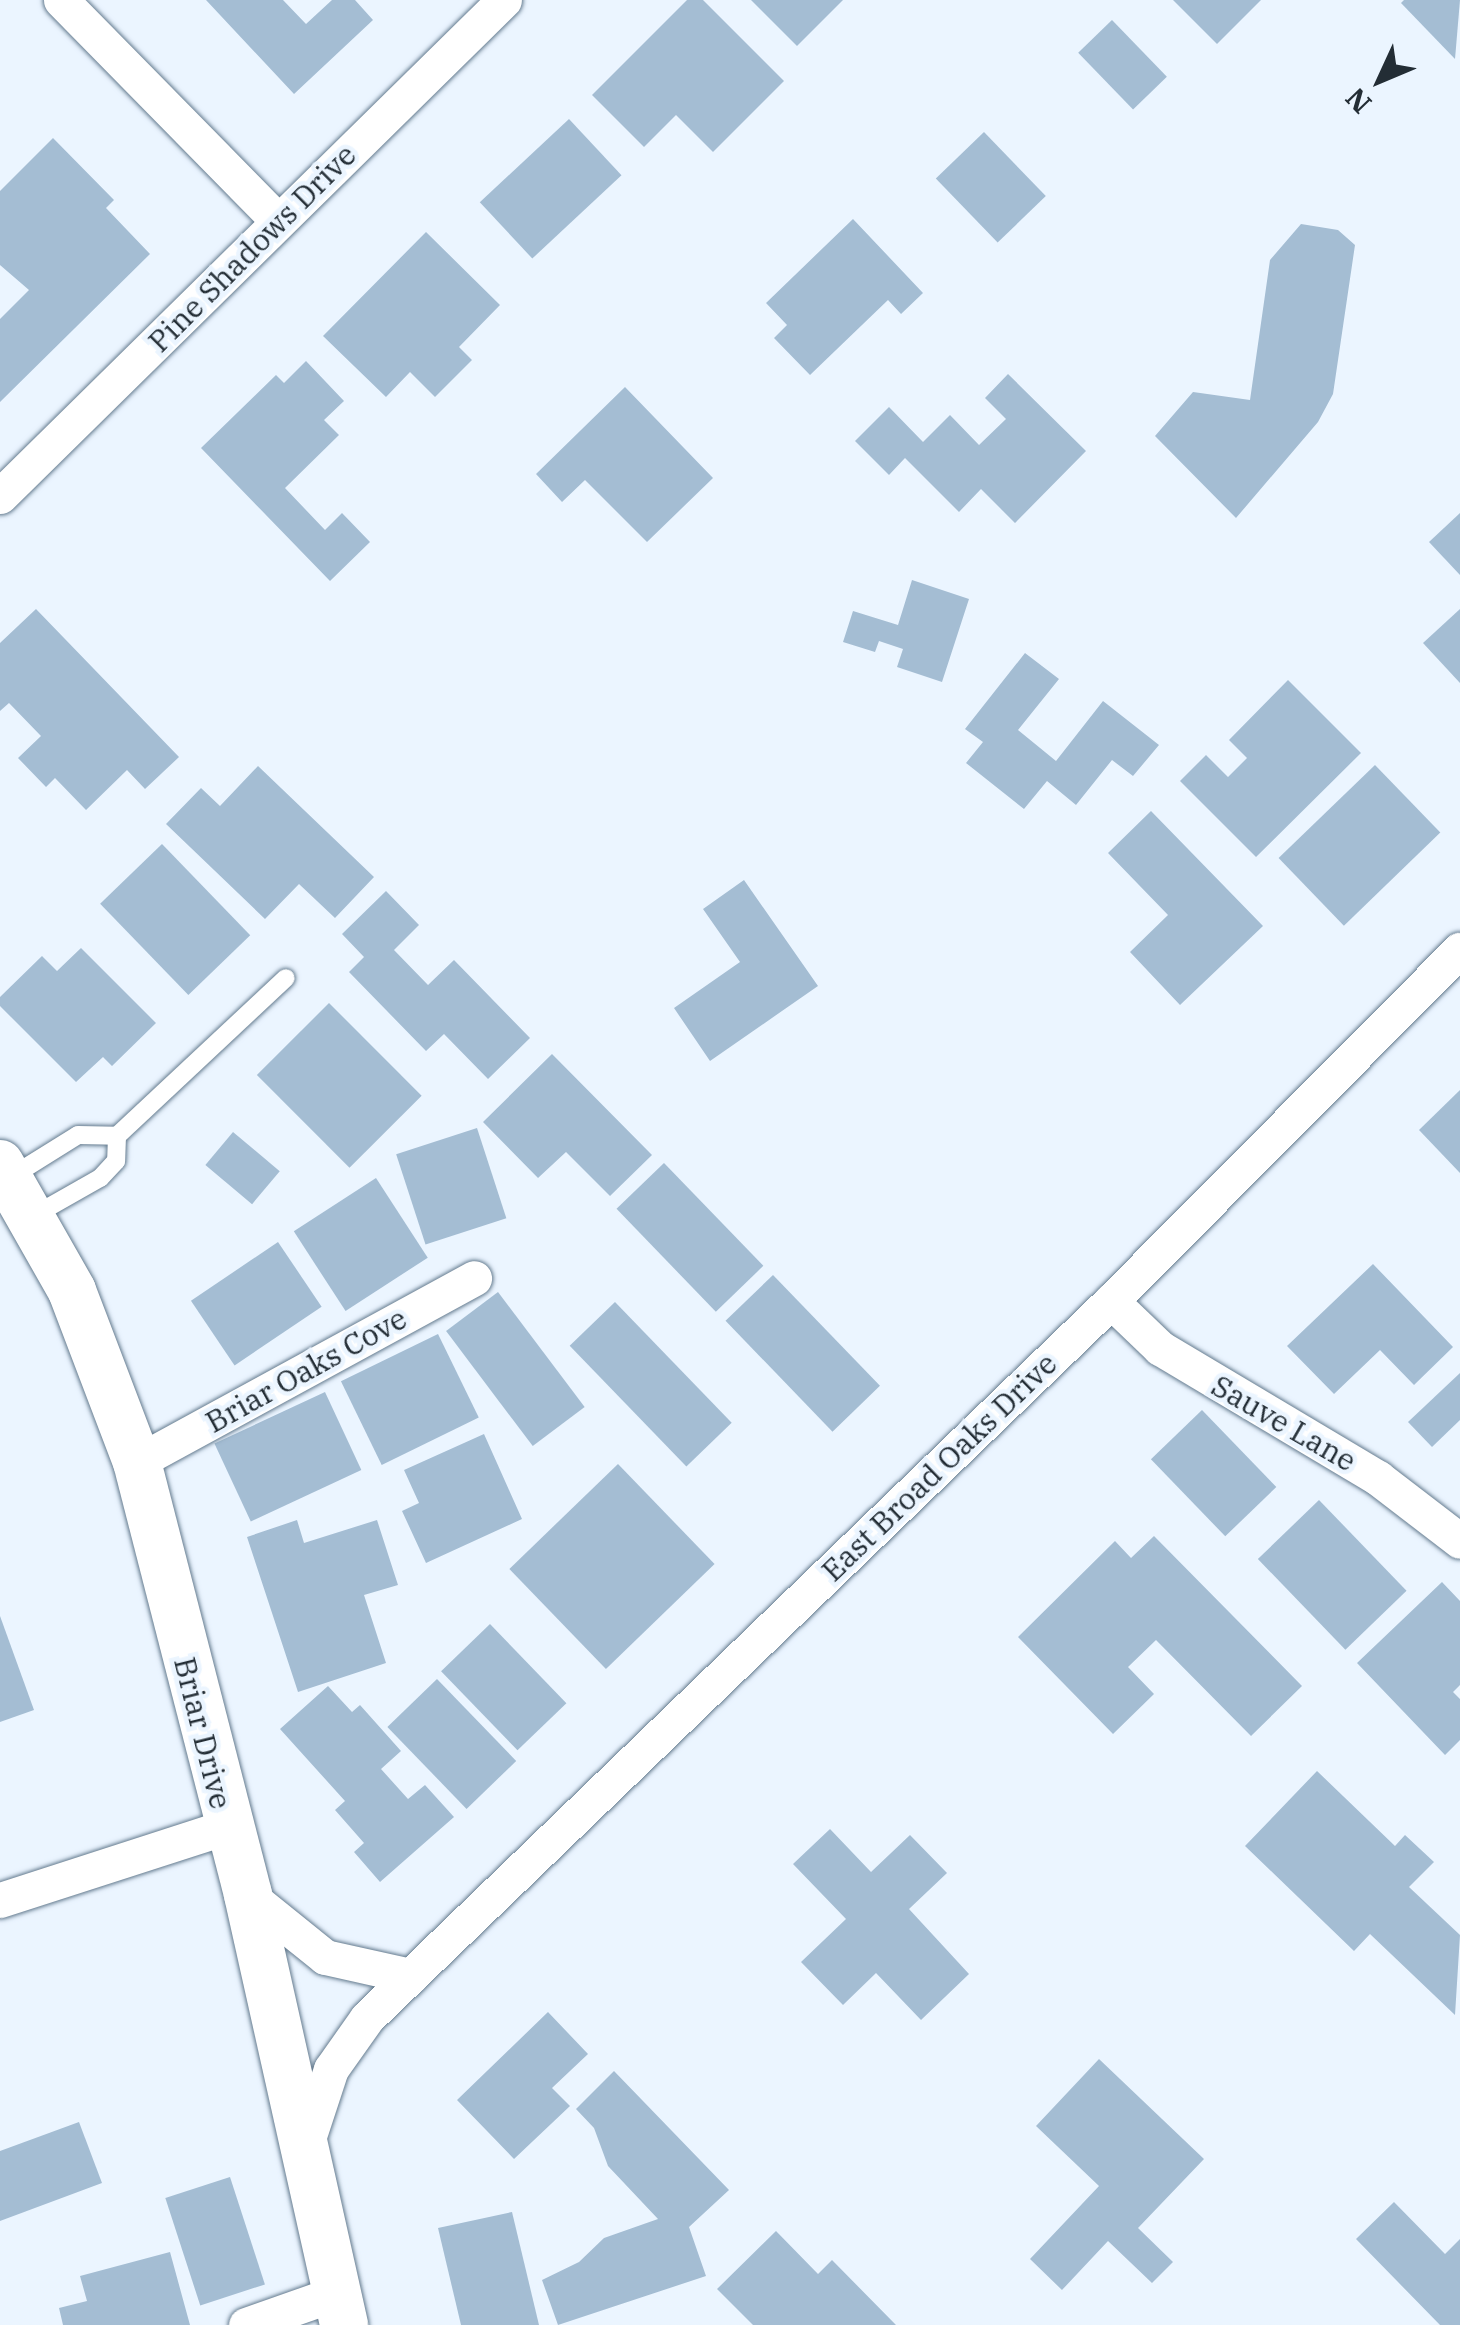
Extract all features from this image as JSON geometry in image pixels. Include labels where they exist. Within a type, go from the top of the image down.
[{"type":"street","points":[[61,0],[277,220]]},
{"type":"street","name":"Pine Shadows Drive","points":[[0,496],[504,0]]},
{"type":"street","name":"East Broad Oaks Drive","points":[[304,2151],[332,2069],[367,2018],[1111,1302],[1460,950]]},
{"type":"street","name":"Briar Drive","points":[[14,1186],[72,1291],[137,1462],[226,1827],[248,1895],[340,2309]]},
{"type":"street","name":"Briar Oaks Cove","points":[[137,1462],[474,1278]]},
{"type":"street","name":"Sauve Lane","points":[[1111,1302],[1160,1348],[1378,1478],[1460,1541]]},
{"type":"street","points":[[0,1900],[226,1827]]},
{"type":"street","points":[[248,1895],[324,1957],[411,1976]]},
{"type":"street","points":[[246,2325],[340,2309]]},
{"type":"lane","points":[[14,1186],[100,1178],[116,1161],[118,1136],[286,978]]},
{"type":"lane","points":[[14,1186],[78,1135],[118,1136]]},
{"type":"building","points":[[206,0],[283,0],[306,24],[332,0],[355,0],[373,20],[294,94]]},
{"type":"building","points":[[687,0],[703,0],[784,81],[713,152],[676,115],[644,147],[592,95]]},
{"type":"building","points":[[751,0],[843,0],[797,46]]},
{"type":"building","points":[[1173,0],[1261,0],[1217,44]]},
{"type":"building","points":[[1460,0],[1455,59],[1401,3]]},
{"type":"building","points":[[1112,20],[1167,77],[1133,109],[1078,53]]},
{"type":"building","points":[[569,119],[622,175],[532,259],[480,202]]},
{"type":"building","points":[[984,132],[1046,196],[998,243],[936,179]]},
{"type":"building","points":[[53,138],[114,200],[106,208],[150,254],[0,402],[0,319],[29,290],[0,265],[0,191]]},
{"type":"building","points":[[853,219],[923,293],[901,314],[888,300],[810,375],[774,338],[787,325],[766,303]]},
{"type":"building","points":[[1301,224],[1338,230],[1355,245],[1333,394],[1318,422],[1236,518],[1155,436],[1193,392],[1250,400],[1270,260]]},
{"type":"building","points":[[426,232],[500,305],[459,347],[472,360],[435,397],[410,372],[386,397],[323,336]]},
{"type":"building","points":[[306,361],[344,401],[324,420],[339,435],[285,488],[325,530],[342,513],[370,542],[330,581],[201,448],[276,375],[284,383]]},
{"type":"building","points":[[1008,374],[1086,451],[1015,523],[981,489],[959,512],[905,458],[889,475],[855,441],[889,407],[923,442],[950,415],[979,445],[1006,419],[985,398]]},
{"type":"building","points":[[625,387],[713,478],[647,542],[585,480],[562,502],[536,474]]},
{"type":"building","points":[[1460,513],[1460,575],[1429,542]]},
{"type":"building","points":[[912,580],[969,599],[942,682],[897,667],[903,649],[879,641],[875,652],[843,642],[853,611],[898,625]]},
{"type":"building","points":[[36,609],[179,757],[145,789],[127,770],[86,810],[55,778],[46,787],[18,758],[41,736],[9,703],[0,711],[0,643]]},
{"type":"building","points":[[1460,609],[1460,683],[1423,643]]},
{"type":"building","points":[[1025,653],[1059,679],[1018,730],[1056,761],[1103,701],[1159,745],[1133,776],[1112,760],[1076,805],[1047,781],[1024,809],[966,763],[983,742],[965,729]]},
{"type":"building","points":[[1288,680],[1361,753],[1256,857],[1180,781],[1206,755],[1228,777],[1247,758],[1229,740]]},
{"type":"building","points":[[1375,765],[1440,833],[1344,926],[1279,858]]},
{"type":"building","points":[[258,766],[374,877],[335,918],[299,884],[265,919],[166,824],[201,788],[220,806]]},
{"type":"building","points":[[1151,811],[1263,926],[1180,1005],[1130,952],[1168,915],[1108,853]]},
{"type":"building","points":[[162,844],[250,935],[188,995],[100,904]]},
{"type":"building","points":[[744,880],[818,986],[710,1061],[674,1008],[740,962],[703,909]]},
{"type":"building","points":[[386,891],[419,925],[394,950],[428,985],[454,960],[530,1038],[488,1079],[444,1034],[426,1051],[349,972],[364,957],[342,934]]},
{"type":"building","points":[[81,948],[156,1023],[112,1066],[103,1057],[76,1082],[0,1006],[0,997],[42,956],[57,971]]},
{"type":"building","points":[[329,1003],[422,1096],[350,1168],[257,1075]]},
{"type":"building","points":[[552,1054],[652,1155],[610,1196],[566,1152],[538,1178],[483,1122]]},
{"type":"building","points":[[1460,1090],[1460,1173],[1419,1130]]},
{"type":"building","points":[[477,1128],[506,1218],[426,1245],[396,1154]]},
{"type":"building","points":[[233,1132],[280,1171],[252,1204],[205,1165]]},
{"type":"building","points":[[664,1163],[763,1266],[716,1312],[617,1209]]},
{"type":"building","points":[[376,1178],[428,1258],[346,1311],[294,1231]]},
{"type":"building","points":[[278,1242],[322,1307],[235,1365],[191,1301]]},
{"type":"building","points":[[1373,1264],[1453,1347],[1414,1385],[1380,1350],[1334,1394],[1287,1346]]},
{"type":"building","points":[[773,1275],[880,1386],[833,1432],[726,1321]]},
{"type":"building","points":[[498,1292],[585,1407],[533,1446],[446,1331]]},
{"type":"building","points":[[615,1302],[732,1423],[686,1467],[570,1346]]},
{"type":"building","points":[[438,1334],[479,1418],[382,1465],[341,1381]]},
{"type":"building","points":[[1460,1373],[1460,1420],[1432,1447],[1408,1422]]},
{"type":"building","points":[[325,1392],[361,1470],[251,1522],[214,1444]]},
{"type":"building","points":[[1202,1410],[1276,1487],[1225,1536],[1151,1459]]},
{"type":"building","points":[[484,1434],[522,1519],[426,1563],[402,1511],[419,1503],[404,1470]]},
{"type":"building","points":[[618,1464],[715,1564],[606,1669],[509,1569]]},
{"type":"building","points":[[1319,1500],[1407,1591],[1345,1650],[1258,1559]]},
{"type":"building","points":[[297,1520],[304,1543],[377,1520],[398,1585],[364,1595],[386,1663],[298,1692],[247,1537]]},
{"type":"building","points":[[1154,1536],[1302,1686],[1251,1736],[1156,1640],[1128,1667],[1154,1694],[1113,1734],[1018,1637],[1115,1541],[1131,1558]]},
{"type":"building","points":[[1442,1582],[1460,1601],[1460,1685],[1453,1692],[1460,1699],[1460,1740],[1445,1755],[1357,1663]]},
{"type":"building","points":[[0,1616],[34,1710],[0,1722]]},
{"type":"building","points":[[490,1624],[566,1703],[517,1750],[441,1671]]},
{"type":"building","points":[[437,1679],[516,1761],[467,1809],[387,1727]]},
{"type":"building","points":[[328,1686],[352,1712],[360,1705],[401,1751],[381,1769],[408,1799],[425,1785],[454,1817],[380,1882],[354,1852],[364,1843],[335,1810],[345,1801],[280,1729]]},
{"type":"building","points":[[1317,1771],[1395,1846],[1405,1835],[1434,1862],[1409,1887],[1460,1935],[1455,2015],[1370,1934],[1354,1951],[1245,1846]]},
{"type":"building","points":[[830,1829],[871,1872],[910,1835],[947,1873],[909,1909],[969,1974],[921,2020],[876,1973],[843,2005],[801,1962],[846,1919],[793,1864]]},
{"type":"building","points":[[548,2012],[588,2054],[552,2088],[570,2106],[514,2159],[457,2100]]},
{"type":"building","points":[[1099,2059],[1204,2159],[1138,2228],[1173,2262],[1152,2283],[1108,2241],[1062,2290],[1030,2259],[1099,2186],[1036,2126]]},
{"type":"building","points":[[614,2071],[729,2190],[689,2227],[706,2276],[558,2325],[542,2280],[579,2262],[604,2238],[658,2219],[608,2166],[594,2128],[576,2109]]},
{"type":"building","points":[[79,2122],[102,2183],[0,2221],[0,2151]]},
{"type":"building","points":[[230,2177],[265,2284],[200,2305],[165,2198]]},
{"type":"building","points":[[1394,2202],[1445,2254],[1460,2239],[1460,2325],[1440,2325],[1356,2239]]},
{"type":"building","points":[[512,2212],[539,2325],[461,2325],[438,2228]]},
{"type":"building","points":[[776,2231],[818,2274],[832,2260],[896,2325],[753,2325],[717,2289]]},
{"type":"building","points":[[170,2252],[190,2325],[63,2325],[59,2308],[87,2301],[80,2276]]}]
